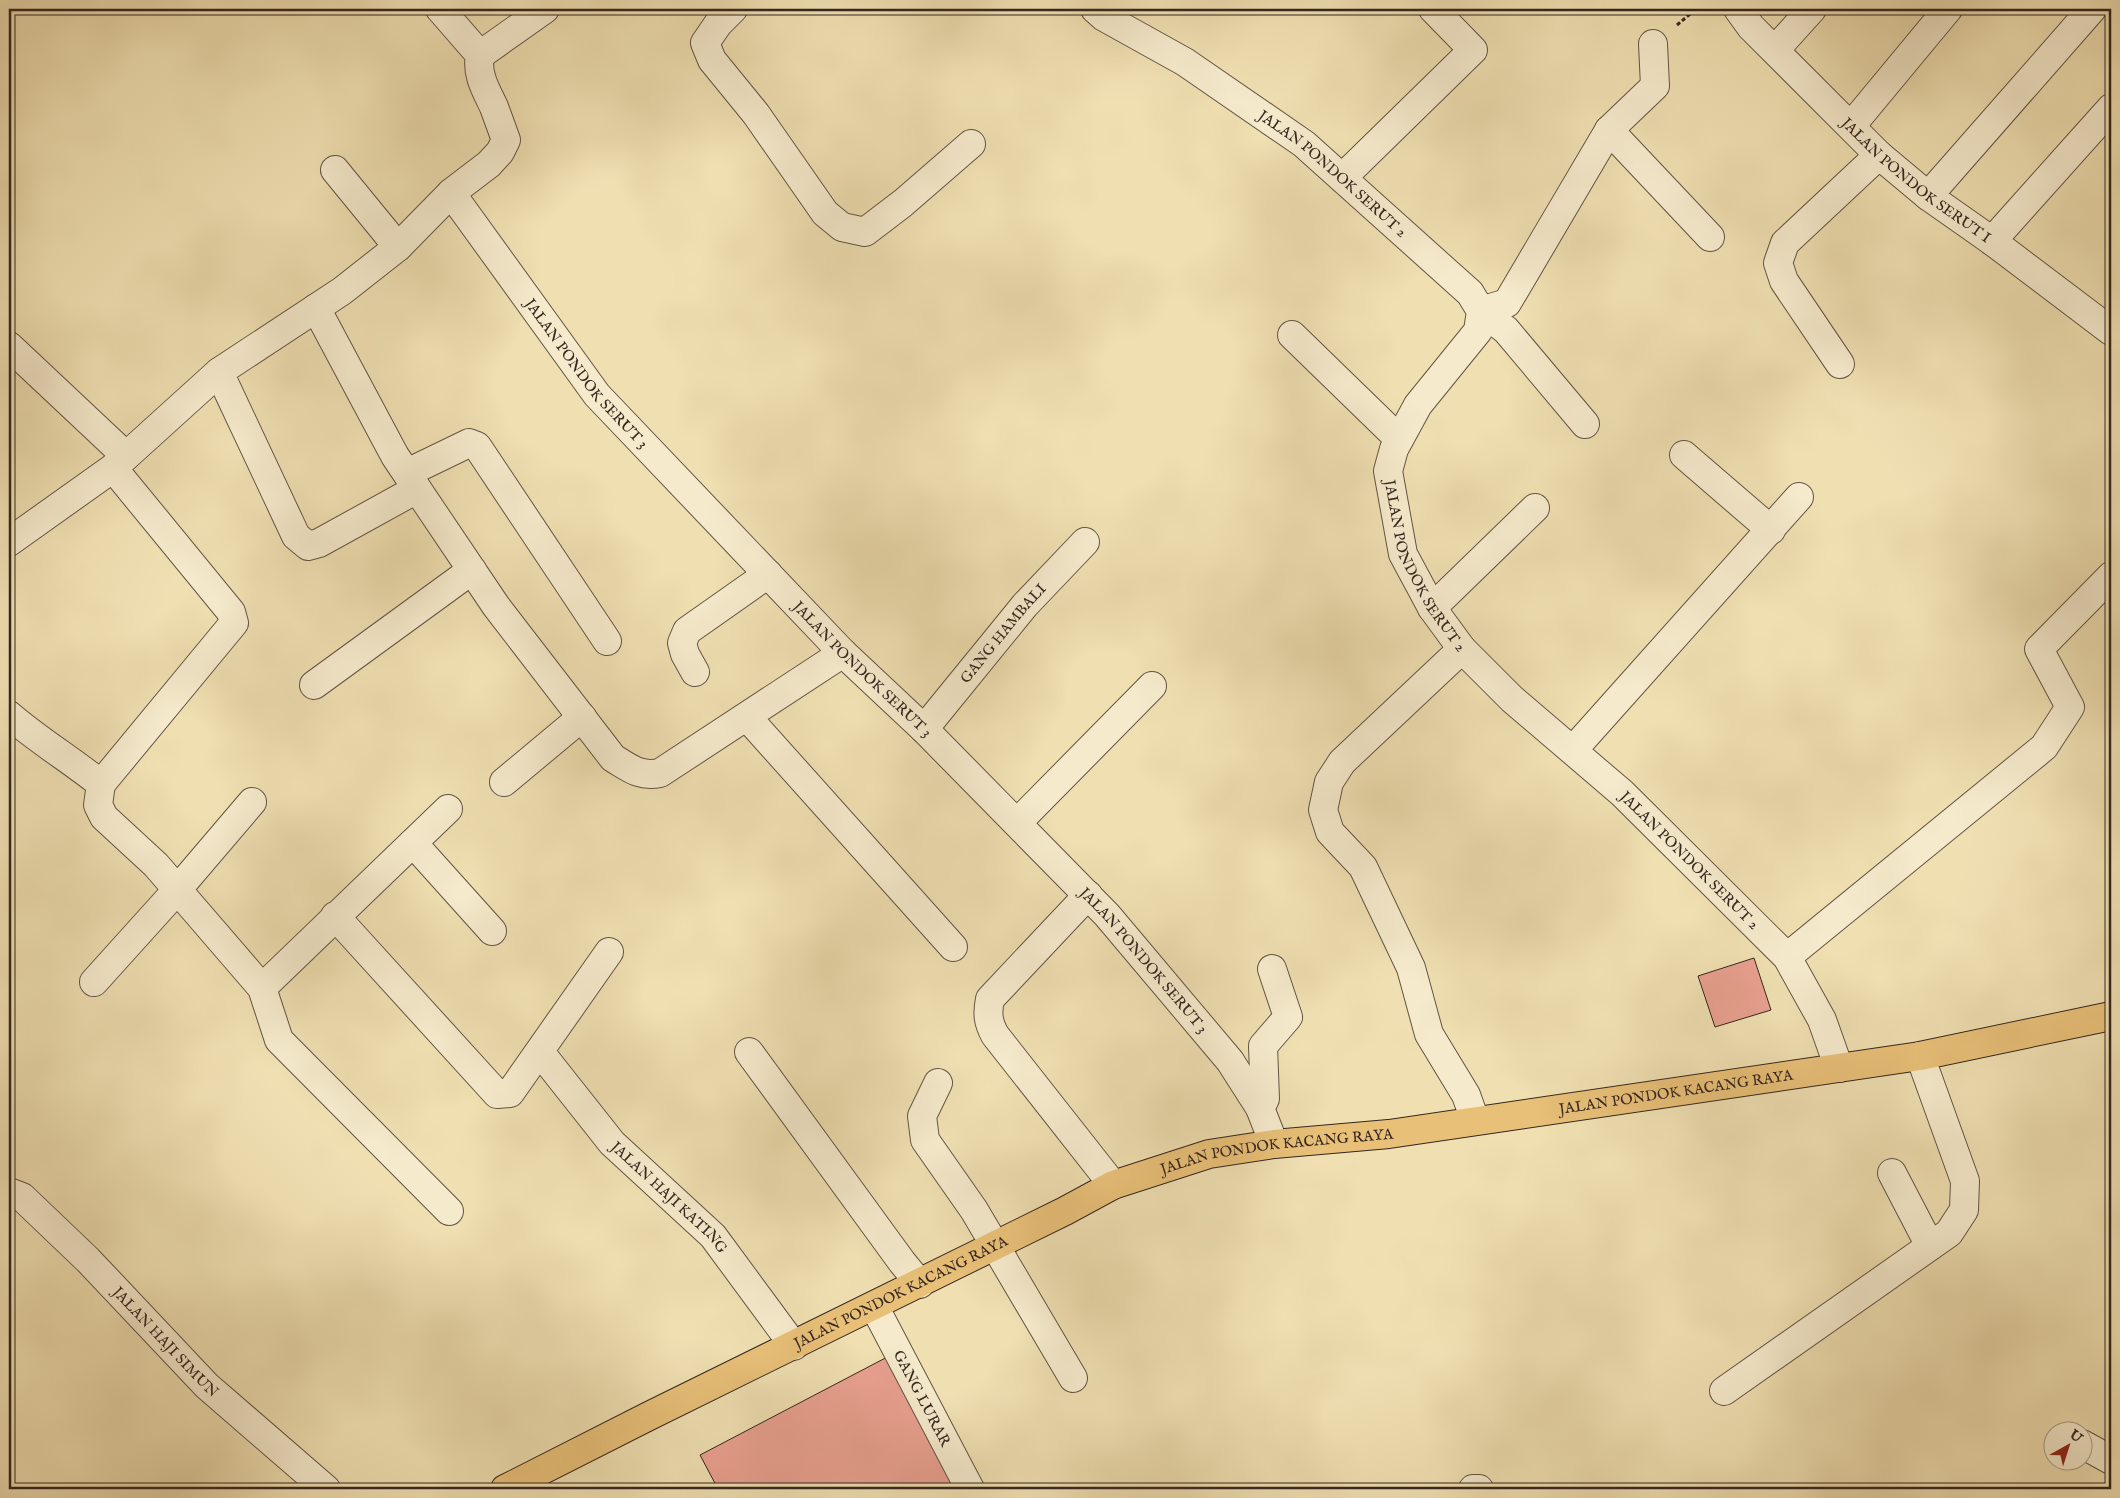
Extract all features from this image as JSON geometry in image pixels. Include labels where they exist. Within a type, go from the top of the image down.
[{"type":"main road","name":"JALAN PONDOK KACANG RAYA","points":[[505,1489],[649,1416],[920,1284],[1113,1185],[1209,1154],[1274,1144],[1390,1134],[1920,1056],[2111,1016]]},
{"type":"street","points":[[440,9],[480,55]]},
{"type":"street","points":[[9,542],[120,462],[219,372],[342,291],[398,247],[451,193],[489,164],[500,152],[506,140],[480,76],[478,64],[480,55],[545,9]]},
{"type":"street","points":[[733,9],[718,24],[705,43],[712,60],[756,114],[825,213],[842,227],[865,232],[903,203],[972,144]]},
{"type":"street","name":"JALAN PONDOK SERUT 2","points":[[1095,9],[1104,17],[1185,62],[1304,144],[1470,292],[1481,311],[1478,331],[1418,405],[1394,449],[1388,471],[1394,514],[1403,554],[1432,608],[1462,649],[1512,699],[1622,793],[1787,957],[1822,1020],[1839,1068]]},
{"type":"street","points":[[1342,178],[1473,50],[1433,9]]},
{"type":"street","name":"JALAN PONDOK SERUT I","points":[[1738,9],[1751,27],[1879,154],[1928,196],[1992,241],[2111,331]]},
{"type":"street","points":[[1775,50],[1812,9]]},
{"type":"street","points":[[1852,126],[1948,9]]},
{"type":"street","points":[[1928,196],[2092,9]]},
{"type":"street","points":[[1481,311],[1507,303],[1609,130],[1655,86],[1653,44]]},
{"type":"street","points":[[1992,241],[2111,108]]},
{"type":"street","points":[[1609,130],[1710,237]]},
{"type":"street","points":[[1840,364],[1784,281],[1778,263],[1785,243],[1879,154]]},
{"type":"street","points":[[335,170],[398,247]]},
{"type":"street","name":"JALAN PONDOK SERUT 3","points":[[451,193],[597,395],[843,653],[924,729],[1107,915],[1230,1061],[1260,1108],[1274,1144]]},
{"type":"street","points":[[316,308],[395,456],[496,606],[614,758],[634,771],[647,775],[660,773],[843,653]]},
{"type":"street","points":[[1481,311],[1506,330],[1585,424]]},
{"type":"street","points":[[1292,335],[1399,439]]},
{"type":"street","points":[[9,346],[120,462],[231,612],[234,623],[101,784],[98,805],[104,817],[147,856],[262,988],[279,1040],[449,1211]]},
{"type":"street","points":[[219,372],[296,536],[308,546],[319,543],[469,443],[476,446],[607,641]]},
{"type":"street","points":[[1684,455],[1771,530]]},
{"type":"street","points":[[1572,750],[1799,497]]},
{"type":"street","points":[[1432,608],[1535,508]]},
{"type":"street","name":"GANG HAMBALI","points":[[924,729],[1025,605],[1085,542]]},
{"type":"street","points":[[314,685],[472,570]]},
{"type":"street","points":[[695,672],[682,644],[687,631],[768,574]]},
{"type":"street","points":[[1787,957],[2044,747],[2070,706],[2039,649],[2111,576]]},
{"type":"street","points":[[1462,649],[1342,762],[1329,782],[1323,810],[1330,832],[1363,867],[1411,968],[1429,1034],[1466,1095],[1475,1120]]},
{"type":"street","points":[[1018,823],[1152,686]]},
{"type":"street","points":[[9,715],[101,784]]},
{"type":"street","points":[[504,782],[582,717]]},
{"type":"street","points":[[747,717],[953,947]]},
{"type":"street","points":[[94,982],[177,890],[252,802]]},
{"type":"street","points":[[262,988],[448,809]]},
{"type":"street","points":[[413,843],[492,931]]},
{"type":"street","points":[[1088,895],[990,1000],[987,1012],[988,1022],[995,1035],[1113,1185]]},
{"type":"street","points":[[335,916],[497,1094],[510,1092],[609,952]]},
{"type":"street","points":[[1260,1108],[1265,1099],[1263,1046],[1288,1017],[1272,969]]},
{"type":"street","name":"JALAN HAJI KATING","points":[[540,1052],[612,1143],[713,1236],[794,1346]]},
{"type":"street","points":[[748,1052],[920,1284]]},
{"type":"street","points":[[1724,1390],[1949,1233],[1964,1210],[1965,1181],[1920,1056]]},
{"type":"street","points":[[938,1083],[922,1116],[925,1140],[974,1210],[1073,1378]]},
{"type":"street","points":[[1892,1173],[1930,1246]]},
{"type":"street","name":"JALAN HAJI SIMUN","points":[[9,1192],[22,1197],[88,1260],[207,1386],[326,1489]]},
{"type":"street","name":"GANG LURAR","points":[[874,1306],[970,1489]]},
{"type":"street","points":[[2092,1450],[2111,1460]]},
{"type":"street","points":[[1473,1489],[1480,1489]]},
{"type":"building","points":[[1754,958],[1771,1010],[1715,1027],[1698,976]]},
{"type":"building","points":[[893,1354],[964,1489],[718,1489],[700,1455]]}]
